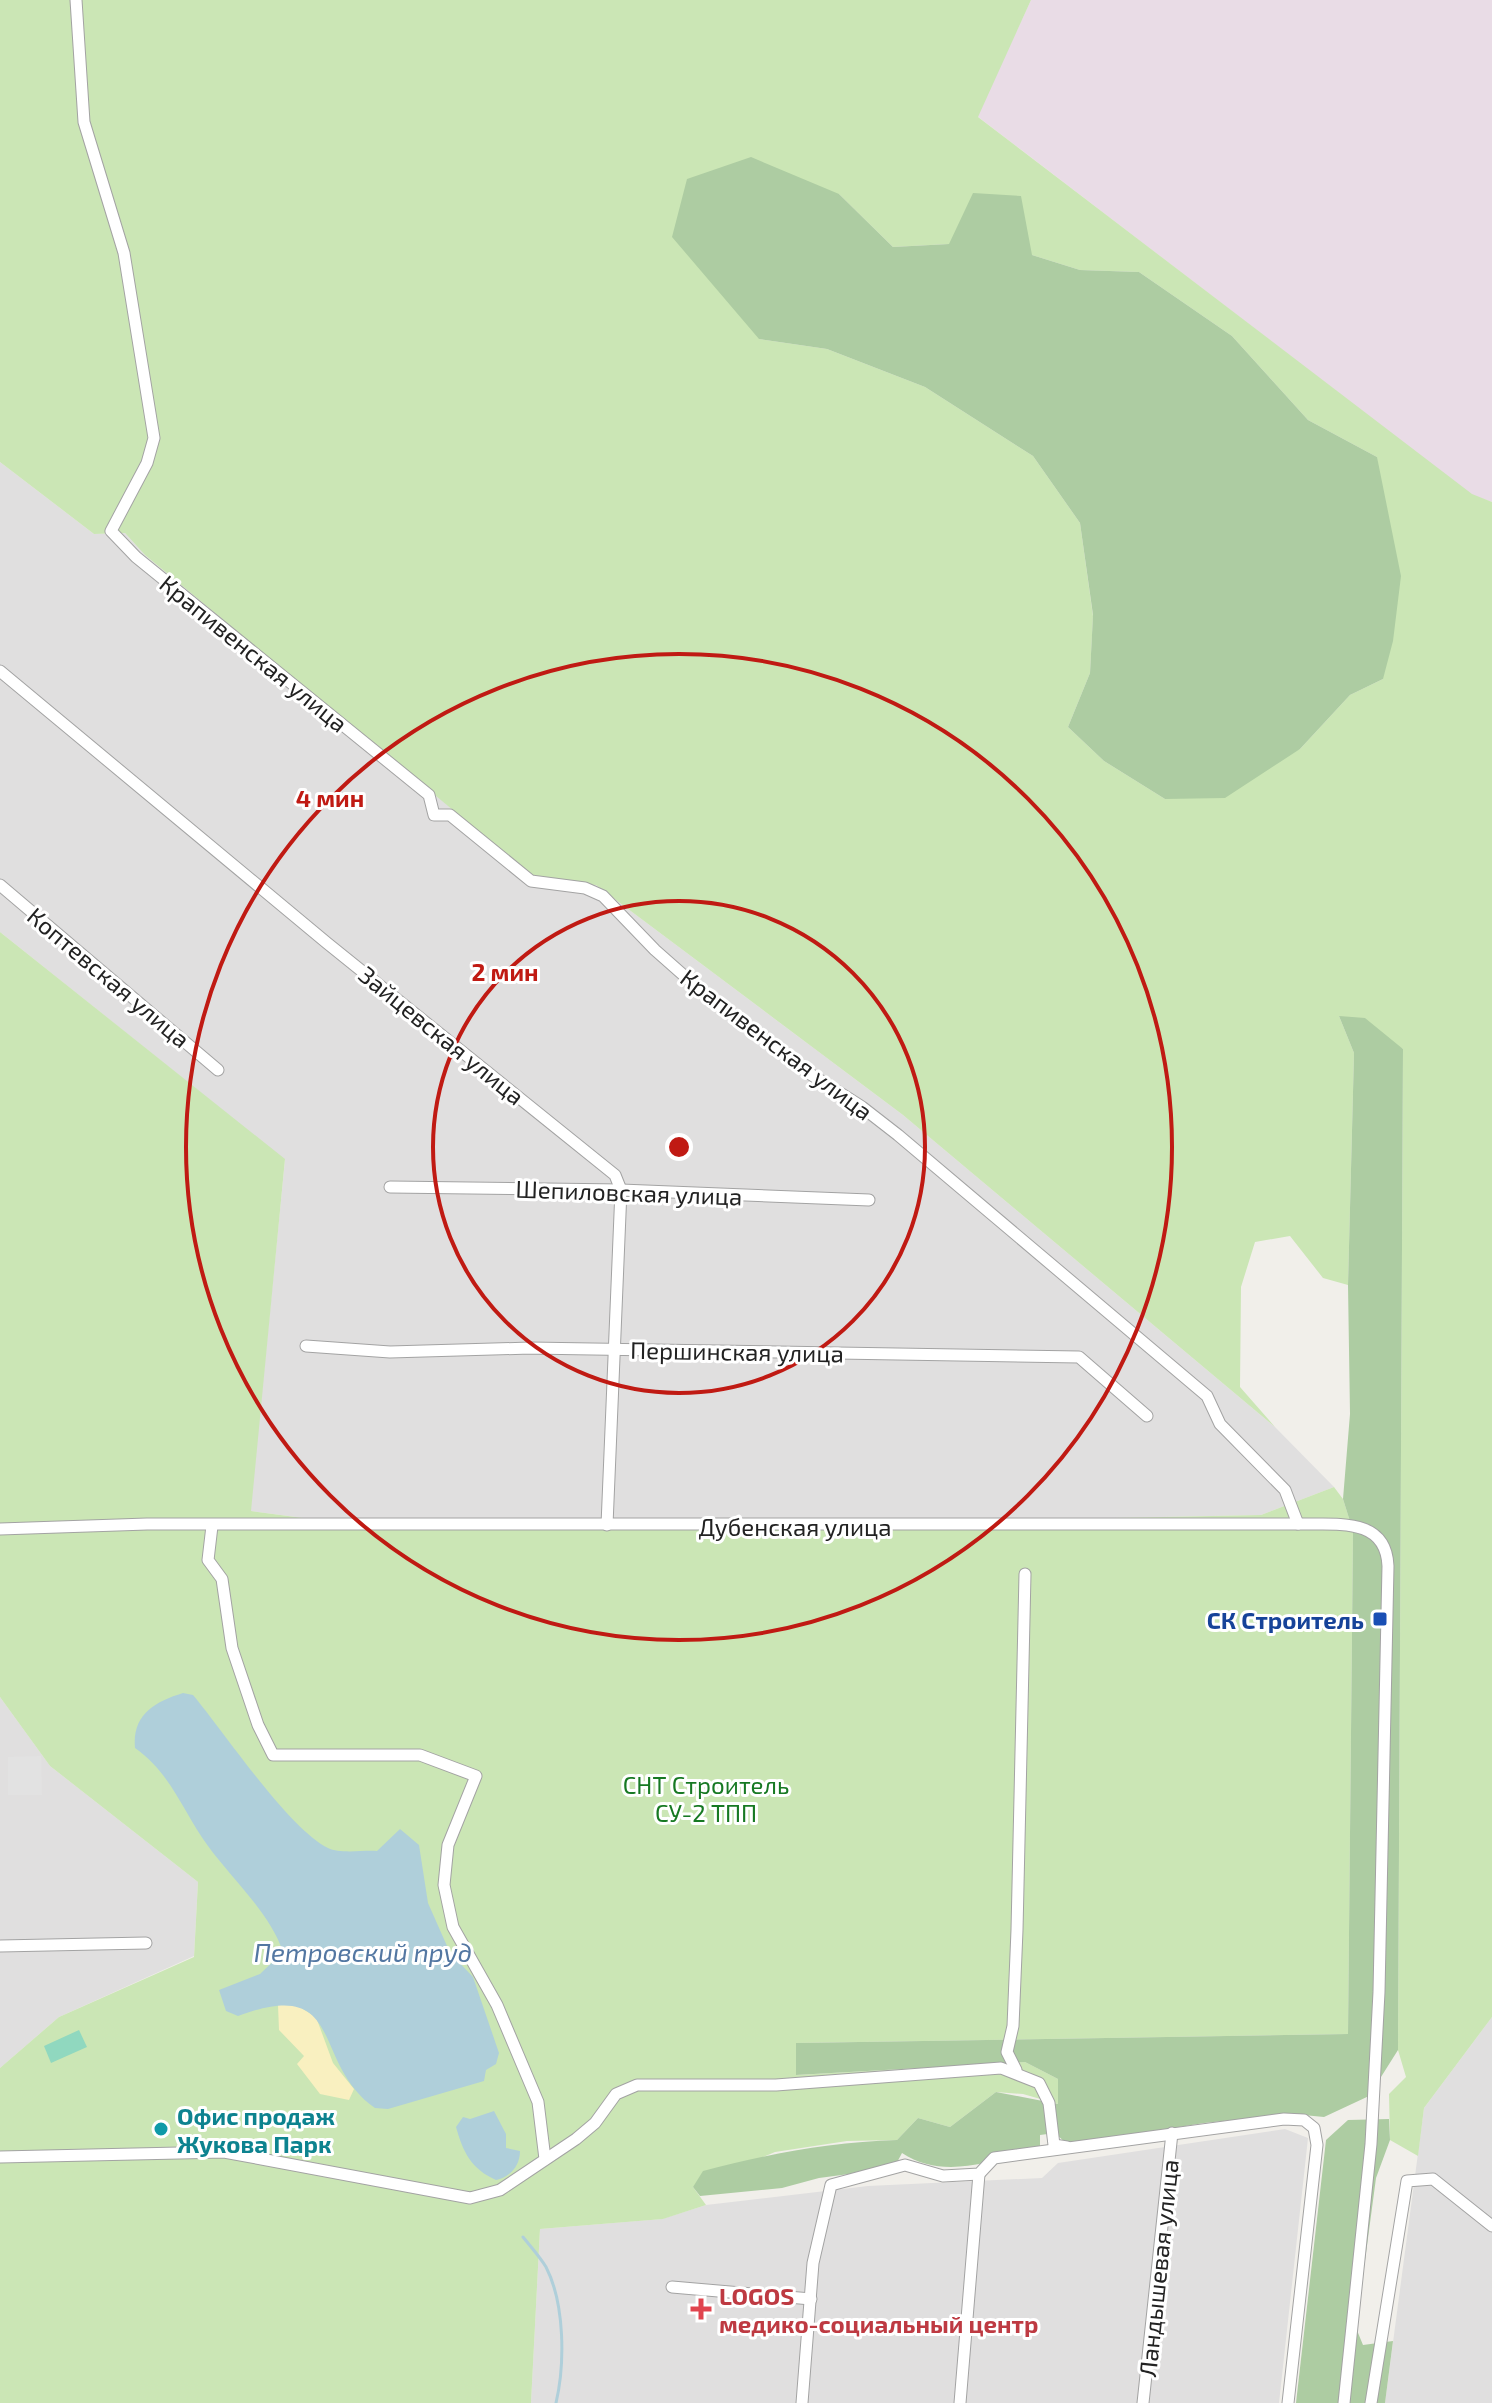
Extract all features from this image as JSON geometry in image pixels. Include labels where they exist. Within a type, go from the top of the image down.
[{"type":"street","name":"Крапивенская улица","points":[[76,0],[84,122],[124,253],[154,438],[147,463],[111,531],[136,557],[429,795],[434,815],[450,815],[531,881],[585,888],[603,896],[655,950],[698,988],[781,1053],[898,1135],[1207,1396],[1220,1424],[1285,1490],[1298,1524]]},
{"type":"street","name":"Зайцевская улица","points":[[0,671],[303,924],[605,1165],[615,1175],[621,1190]]},
{"type":"street","name":"Коптевская улица","points":[[0,885],[218,1070]]},
{"type":"street","name":"Шепиловская улица","points":[[390,1187],[621,1190],[869,1200]]},
{"type":"street","points":[[607,1525],[621,1190]]},
{"type":"street","name":"Першинская улица","points":[[306,1346],[390,1352],[614,1349],[1079,1357],[1147,1416]]},
{"type":"street","name":"Дубенская улица","points":[[0,1529],[81,1525],[1298,1524],[1351,1525],[1375,1533],[1385,1546],[1388,1566],[1379,1992],[1371,2144],[1344,2403]]},
{"type":"street","points":[[212,1526],[208,1560],[222,1579],[232,1648],[258,1725],[273,1755],[420,1755],[476,1776],[448,1845],[444,1885],[453,1927],[497,2005],[538,2102],[545,2159]]},
{"type":"street","points":[[1016,2070],[1007,2052],[1013,2026],[1017,1930],[1025,1574]]},
{"type":"street","points":[[0,1946],[146,1943]]},
{"type":"street","points":[[0,2157],[224,2152],[470,2198],[500,2190],[591,2127],[616,2094],[637,2085],[776,2085],[987,2068],[1016,2070],[1039,2083],[1049,2103],[1054,2145],[1067,2147]]},
{"type":"street","points":[[960,2403],[979,2174],[994,2158],[1284,2119],[1304,2120],[1314,2128],[1317,2145],[1288,2403]]},
{"type":"street","name":"Ландышевая улица","points":[[1143,2403],[1172,2133]]},
{"type":"street","points":[[802,2403],[819,2229],[831,2185],[905,2165],[943,2176],[979,2174]]},
{"type":"street","points":[[1371,2403],[1407,2181],[1433,2179],[1492,2226]]},
{"type":"street","points":[[672,2287],[811,2299]]},
{"type":"shaded area","points":[[1031,0],[1492,0],[1492,502],[1472,495],[977,116]]},
{"type":"shaded area","points":[[0,462],[94,534],[125,533],[145,555],[535,877],[546,882],[596,885],[903,1115],[1275,1427],[1334,1487],[1261,1515],[966,1521],[341,1523],[250,1511],[285,1160],[0,932]]},
{"type":"shaded area","points":[[0,1697],[50,1766],[198,1882],[194,1956],[59,2017],[0,2068]]},
{"type":"shaded area","points":[[41,1756],[42,1795],[8,1795],[8,1757]]},
{"type":"shaded area","points":[[1492,2017],[1492,2403],[1385,2403],[1424,2108]]},
{"type":"shaded area","points":[[1285,2129],[1308,2138],[1279,2403],[531,2403],[540,2229],[662,2219],[706,2205],[868,2186],[1042,2178],[1058,2163]]},
{"type":"green space","points":[[0,0],[1031,0],[978,117],[1472,494],[1492,502],[1492,2017],[1424,2108],[1418,2156],[1390,2140],[1389,2094],[1406,2077],[1398,2050],[1403,1049],[1339,1016],[1354,1053],[1348,1285],[1323,1278],[1290,1236],[1255,1242],[1241,1287],[1240,1387],[1275,1427],[903,1115],[596,885],[546,882],[535,878],[145,555],[125,533],[94,534],[0,462]],"holes":[[[839,194],[893,247],[949,244],[1032,255],[1080,270],[1139,272],[1232,336],[1308,420],[1377,457],[1383,679],[1350,695],[1300,749],[1165,799],[1104,761],[1068,727],[1090,673],[1093,616],[1080,523],[1033,456],[925,387],[827,349],[759,339]]]},
{"type":"green space","points":[[751,157],[839,194],[893,247],[949,244],[973,193],[1021,196],[1032,255],[1080,270],[1139,272],[1232,336],[1308,420],[1377,457],[1401,576],[1393,641],[1383,679],[1350,695],[1300,749],[1225,798],[1165,799],[1104,761],[1068,727],[1090,673],[1093,615],[1080,523],[1033,456],[925,387],[827,349],[759,339],[672,237],[687,179]]},
{"type":"green space","name":"СНТ Строитель СУ-2 ТПП","points":[[0,932],[285,1159],[251,1511],[341,1523],[966,1521],[1261,1515],[1334,1487],[1343,1499],[1353,1531],[1348,2034],[797,2043],[797,2075],[1025,2062],[1058,2079],[1058,2104],[1023,2094],[996,2092],[950,2127],[918,2118],[897,2140],[847,2141],[775,2152],[693,2187],[706,2205],[663,2219],[540,2229],[531,2403],[0,2403],[0,2068],[59,2017],[194,1957],[198,1882],[50,1766],[0,1697]]},
{"type":"green space","points":[[1339,1016],[1365,1018],[1403,1049],[1398,2050],[1369,2096],[1324,2117],[1293,2114],[1204,2123],[1068,2145],[1055,2133],[1040,2135],[1040,2148],[970,2166],[935,2166],[902,2153],[894,2168],[819,2178],[782,2188],[700,2196],[693,2187],[703,2171],[799,2150],[897,2140],[918,2118],[950,2127],[996,2092],[1058,2104],[1058,2079],[1025,2062],[796,2075],[796,2043],[1348,2034],[1353,1531],[1343,1499],[1350,1414],[1348,1285],[1354,1053]]},
{"type":"green space","points":[[79,2030],[87,2047],[51,2063],[44,2046]]},
{"type":"green space","points":[[1389,2119],[1390,2140],[1376,2178],[1356,2328],[1363,2345],[1393,2341],[1385,2403],[1296,2403],[1326,2140],[1348,2120]]},
{"type":"sand","points":[[295,2004],[316,2017],[333,2063],[354,2089],[349,2100],[320,2094],[297,2064],[304,2056],[279,2030],[278,2005]]},
{"type":"water","name":"Петровский пруд","points":[[183,1693],[193,1695],[294,1821],[328,1848],[377,1851],[400,1829],[419,1845],[428,1903],[447,1946],[442,1951],[445,1959],[453,1956],[473,1977],[499,2053],[496,2064],[486,2070],[484,2081],[388,2109],[375,2108],[355,2089],[312,2015],[296,2007],[273,2006],[238,2016],[226,2011],[219,1990],[260,1974],[283,1952],[269,1924],[208,1846],[167,1781],[135,1748],[141,1718],[154,1706]]},
{"type":"water","points":[[494,2111],[506,2134],[506,2148],[520,2151],[513,2170],[496,2180],[480,2171],[469,2159],[456,2127],[463,2117],[470,2119]]},
{"type":"waterway","points":[[523,2237],[546,2267],[557,2298],[562,2353],[556,2403]]},
{"type":"place","name":"СК Строитель","points":[[1380,1619]]},
{"type":"place","name":"Офис продаж Жукова Парк","points":[[161,2129]]},
{"type":"place","name":"LOGOS медико-социальный центр","points":[[701,2309]]}]
